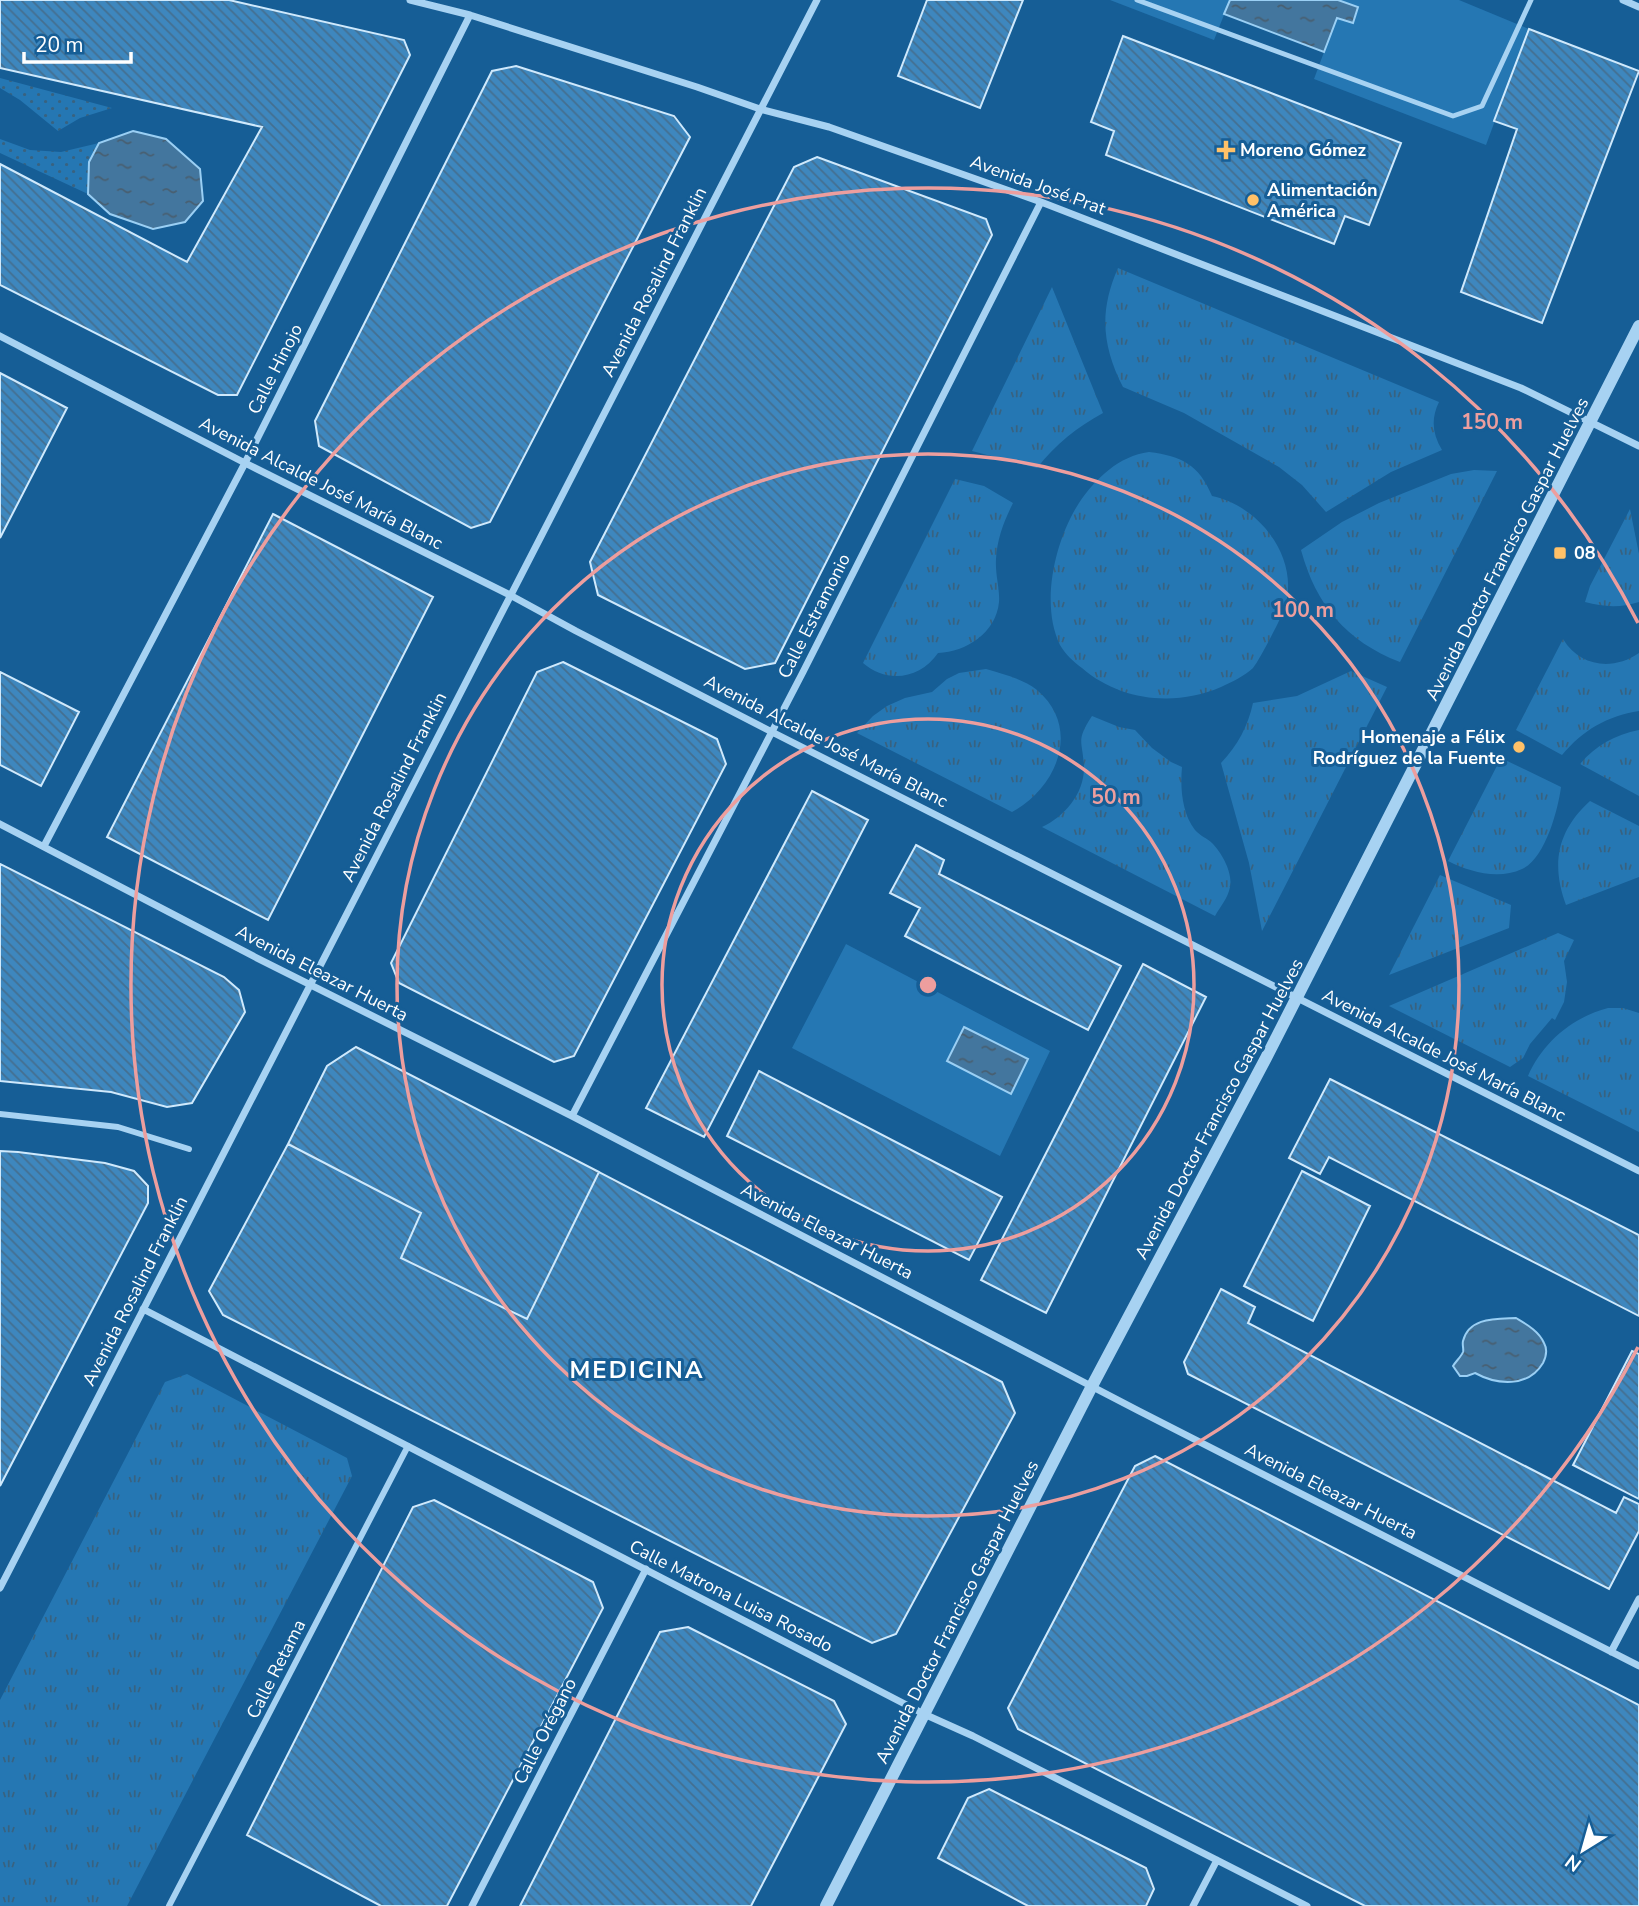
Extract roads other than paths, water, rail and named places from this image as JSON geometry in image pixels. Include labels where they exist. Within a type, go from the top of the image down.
[{"type":"street","name":"Avenida José Prat","points":[[410,0],[470,15],[761,109],[829,127],[1041,202],[1521,388],[1639,446]]},
{"type":"street","name":"Avenida Rosalind Franklin","points":[[0,1588],[817,0]]},
{"type":"street","points":[[1623,0],[1639,7]]},
{"type":"street","name":"Calle Hinojo","points":[[44,846],[245,463],[470,15]]},
{"type":"street","name":"Calle Estramonio","points":[[572,1116],[772,732],[1041,202]]},
{"type":"street","name":"Avenida Doctor Francisco Gaspar Huelves","points":[[826,1906],[1092,1386],[1297,998],[1639,326]]},
{"type":"street","name":"Avenida Alcalde José María Blanc","points":[[0,336],[245,463],[510,595],[772,732],[1639,1171]]},
{"type":"street","name":"Avenida Eleazar Huerta","points":[[0,824],[1639,1666]]},
{"type":"street","points":[[0,1114],[118,1127],[188,1149]]},
{"type":"street","name":"Calle Matrona Luisa Rosado","points":[[143,1309],[924,1714],[973,1736],[1307,1906]]},
{"type":"street","name":"Calle Retama","points":[[169,1906],[408,1446]]},
{"type":"street","name":"Calle Orégano","points":[[472,1906],[646,1569]]},
{"type":"street","points":[[1611,1652],[1639,1598]]},
{"type":"street","points":[[1193,1906],[1217,1860]]},
{"type":"lane","points":[[1137,0],[1453,116],[1482,106],[1531,0]]},
{"type":"water","points":[[1230,0],[1338,0],[1358,7],[1353,23],[1337,18],[1324,52],[1224,14]]},
{"type":"water","points":[[133,131],[166,139],[200,169],[203,201],[185,222],[153,229],[110,214],[88,194],[89,162],[99,143]]},
{"type":"water","points":[[964,1027],[1028,1059],[1011,1094],[947,1061]]},
{"type":"water","points":[[1516,1318],[1536,1331],[1545,1346],[1545,1358],[1537,1371],[1529,1377],[1512,1382],[1493,1380],[1475,1373],[1460,1376],[1453,1366],[1463,1352],[1463,1341],[1471,1327],[1484,1321]]},
{"type":"place","name":"Moreno Gómez","points":[[1226,150]]},
{"type":"place","name":"Alimentación América","points":[[1253,200]]},
{"type":"place","name":"08","points":[[1560,553]]},
{"type":"place","name":"Homenaje a Félix Rodríguez de la Fuente","points":[[1519,747]]},
{"type":"district","name":"MEDICINA","points":[[637,1370]]}]
